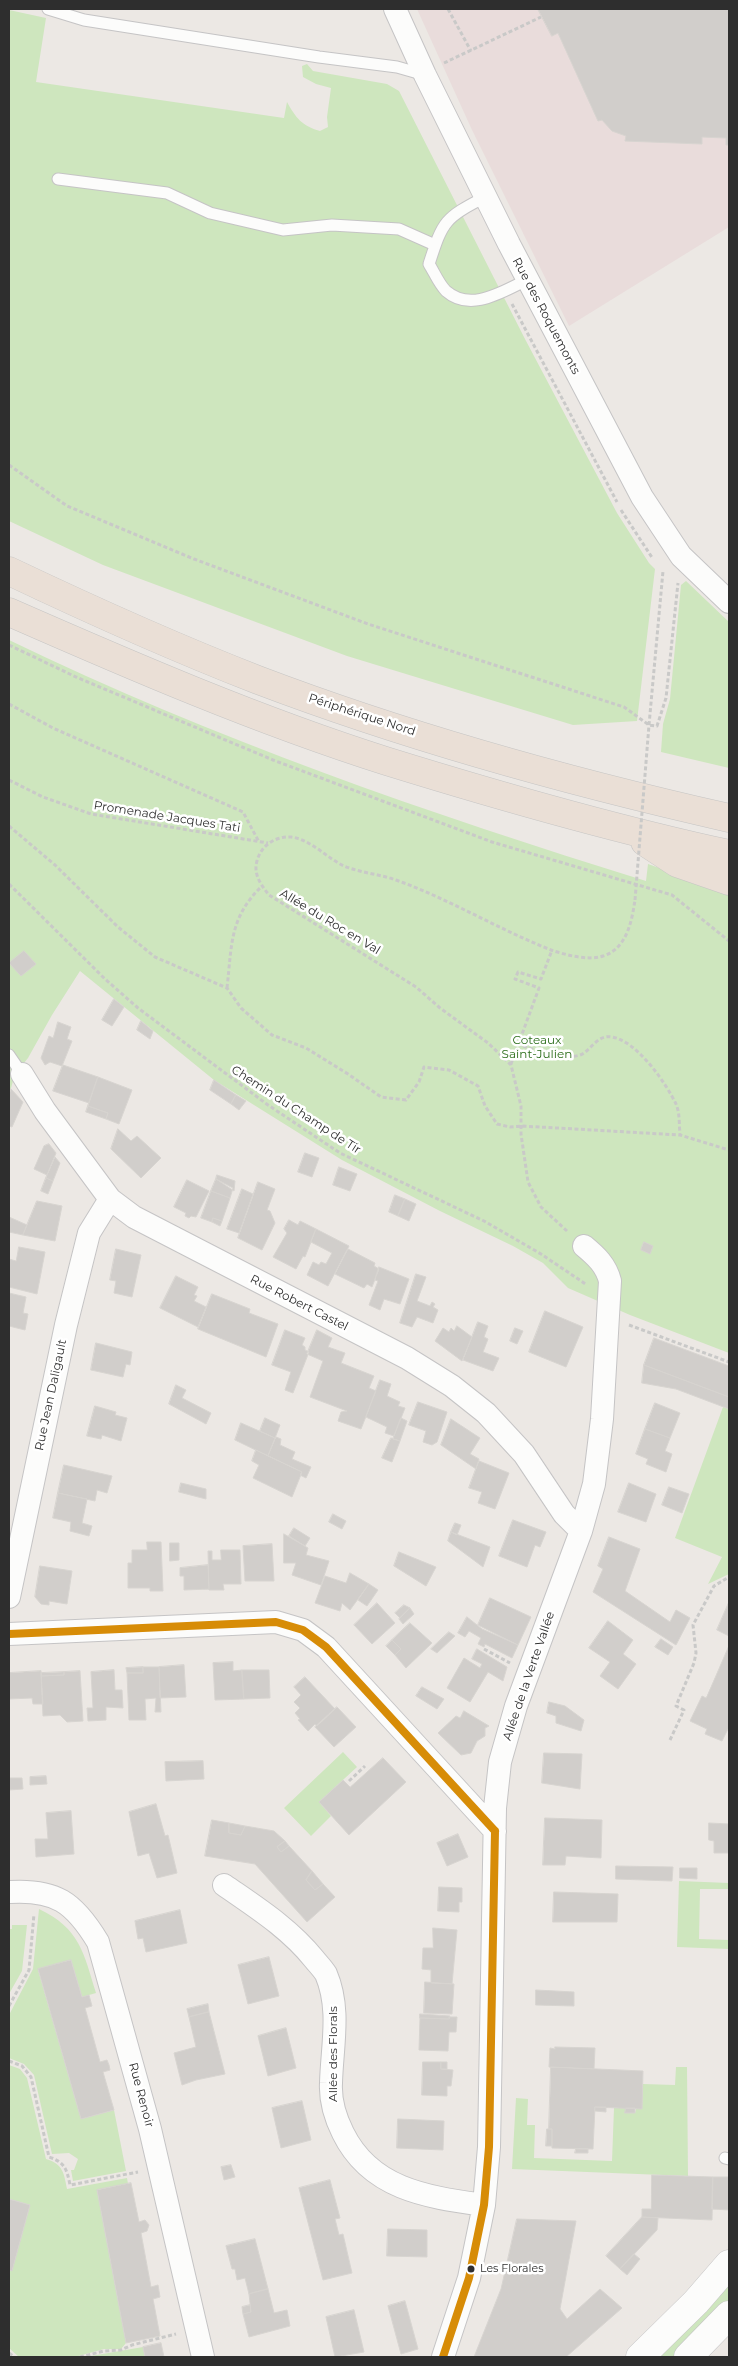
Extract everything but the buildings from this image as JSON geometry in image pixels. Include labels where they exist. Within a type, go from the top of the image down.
[{"type":"highway","name":"Périphérique Nord","points":[[9,571],[128,627],[259,680],[386,723],[567,780],[729,818]]},
{"type":"highway","points":[[9,612],[132,666],[385,761],[629,831],[729,854]]},
{"type":"highway","points":[[629,831],[677,863],[729,881]]},
{"type":"main road","points":[[640,2357],[696,2302],[729,2264]]},
{"type":"main road","points":[[688,2357],[729,2315]]},
{"type":"street","name":"Rue des Roquemonts","points":[[396,9],[425,75],[485,197],[642,497],[682,556],[729,602]]},
{"type":"street","name":"Rue Robert Castel","points":[[22,1074],[45,1111],[110,1199],[134,1217],[407,1358],[452,1386],[486,1413],[524,1454],[564,1514],[581,1531]]},
{"type":"street","name":"Rue Jean Daligault","points":[[9,1597],[66,1325],[86,1242],[89,1233],[110,1199]]},
{"type":"street","name":"Allée de la Verte Vallée","points":[[443,2357],[469,2278],[484,2205],[489,2147],[495,1808],[500,1762],[516,1706],[581,1531],[594,1484],[602,1419],[610,1301],[608,1274],[598,1257],[584,1246]]},
{"type":"street","points":[[9,1634],[276,1622],[304,1630],[326,1647],[495,1831]]},
{"type":"street","name":"Allée des Florals","points":[[224,1885],[278,1921],[301,1943],[325,1973],[334,2003],[335,2047],[331,2098],[336,2119],[355,2153],[388,2182],[410,2191],[484,2205]]},
{"type":"street","name":"Rue Renoir","points":[[9,1892],[33,1891],[60,1900],[71,1906],[98,1942],[159,2168],[203,2357]]},
{"type":"lane","points":[[48,9],[84,20],[319,57],[397,67],[425,75]]},
{"type":"lane","points":[[58,179],[167,194],[210,213],[283,230],[332,225],[399,230],[435,245]]},
{"type":"lane","points":[[485,197],[455,212],[447,221],[435,245],[429,264],[446,290],[464,301],[487,298],[527,280]]},
{"type":"lane","points":[[9,1055],[22,1074]]},
{"type":"path","points":[[448,9],[471,51]]},
{"type":"path","points":[[450,61],[541,17]]},
{"type":"path","points":[[9,465],[66,506],[194,558],[368,624],[624,708],[649,725],[657,726],[666,698],[679,579]]},
{"type":"path","points":[[227,988],[235,926],[246,901],[262,886],[257,877],[256,865],[261,851],[268,844],[279,838],[293,837],[302,840],[346,867],[396,880],[552,950],[590,958],[608,954],[626,936],[632,921],[635,900],[649,725],[664,573],[661,567]]},
{"type":"path","points":[[9,645],[76,678],[273,760],[492,842],[672,895],[729,941]]},
{"type":"path","points":[[9,704],[62,732],[243,812],[259,842]]},
{"type":"path","name":"Promenade Jacques Tati","points":[[9,780],[43,797],[91,814],[268,844]]},
{"type":"path","points":[[9,826],[55,865],[118,927],[155,957],[227,988],[240,1008],[272,1035],[306,1048],[381,1097],[406,1100],[419,1082],[424,1068],[449,1070],[478,1086],[485,1106],[497,1124],[510,1128],[522,1126],[680,1134],[729,1150]]},
{"type":"path","name":"Chemin du Champ de Tir","points":[[9,884],[105,979],[138,1008],[268,1105],[340,1152],[484,1221],[566,1270],[610,1301]]},
{"type":"path","name":"Allée du Roc en Val","points":[[262,886],[282,904],[350,944],[416,987],[440,1008],[494,1048],[511,1065]]},
{"type":"path","points":[[552,950],[541,979],[518,972],[515,979],[539,988],[517,1044],[511,1065],[521,1106],[528,1182],[536,1200],[554,1220],[584,1246]]},
{"type":"path","points":[[517,1044],[561,1057],[582,1054],[597,1040],[611,1036],[628,1044],[648,1062],[677,1106],[680,1134]]},
{"type":"path","points":[[631,1326],[729,1362]]},
{"type":"path","points":[[670,1740],[684,1710],[676,1706],[691,1673],[696,1653],[693,1625],[714,1586],[729,1578]]},
{"type":"path","points":[[484,1649],[516,1666]]},
{"type":"path","points":[[349,1780],[365,1766]]},
{"type":"path","points":[[9,2006],[28,1970],[34,1922],[33,1891]]},
{"type":"path","points":[[9,2061],[22,2066],[31,2077],[49,2157],[62,2162],[66,2167],[70,2185],[159,2168]]},
{"type":"path","points":[[80,2357],[104,2351],[121,2350],[132,2345],[196,2330]]},
{"type":"path","points":[[9,2353],[14,2357]]},
{"type":"shaded area","points":[[417,9],[729,9],[729,227],[569,326],[472,130]]},
{"type":"green space","points":[[9,10],[46,18],[36,82],[284,118],[287,102],[300,121],[320,131],[328,127],[327,117],[331,88],[316,84],[303,77],[302,66],[307,64],[313,71],[387,84],[399,91],[525,339],[617,513],[649,563],[655,569],[637,721],[573,725],[347,656],[103,565],[9,521]]},
{"type":"green space","points":[[686,581],[729,622],[729,768],[661,752],[663,724],[670,699],[681,585]]},
{"type":"green space","name":"Coteaux Saint-Julien","points":[[9,640],[164,710],[323,773],[484,829],[646,881],[648,864],[729,893],[729,1353],[630,1315],[568,1288],[543,1263],[513,1246],[440,1211],[342,1160],[214,1080],[80,971],[28,1058],[15,1074],[9,1095]]},
{"type":"green space","points":[[723,1407],[729,1409],[729,1574],[708,1584],[722,1557],[675,1538]]},
{"type":"green space","points":[[343,1752],[357,1767],[319,1802],[331,1816],[311,1836],[284,1808]]},
{"type":"green space","points":[[679,1881],[729,1883],[729,1889],[700,1889],[699,1939],[729,1940],[729,1949],[677,1947]]},
{"type":"green space","points":[[39,1909],[53,1916],[72,1934],[84,1954],[88,1966],[96,1993],[82,1997],[71,1960],[38,1970],[81,2119],[114,2110],[126,2171],[73,2181],[71,2170],[74,2170],[78,2159],[69,2153],[52,2154],[34,2075],[24,2064],[9,2058],[9,2015],[33,1969]]},
{"type":"green space","points":[[12,1925],[27,1925],[22,1971],[9,1994],[9,1929],[12,1929]]},
{"type":"green space","points":[[9,2065],[20,2069],[27,2078],[46,2159],[52,2161],[62,2170],[67,2189],[127,2178],[128,2184],[97,2190],[126,2343],[121,2349],[104,2349],[75,2357],[19,2357],[9,2348],[9,2270],[12,2270],[30,2205],[9,2199]]},
{"type":"green space","points":[[676,2067],[687,2067],[688,2176],[512,2169],[516,2098],[528,2099],[527,2125],[535,2125],[534,2158],[612,2161],[614,2108],[626,2108],[626,2113],[635,2113],[643,2084],[675,2085]]},
{"type":"green space","points":[[729,2282],[729,2300],[673,2357],[658,2357]]},
{"type":"green space","points":[[143,2347],[145,2357],[85,2357]]},
{"type":"transit line","points":[[9,1634],[276,1622],[303,1630],[326,1647],[495,1831]]},
{"type":"transit line","points":[[443,2357],[469,2278],[484,2205],[489,2147],[495,1831]]},
{"type":"place","name":"Les Florales","points":[[471,2269]]}]
